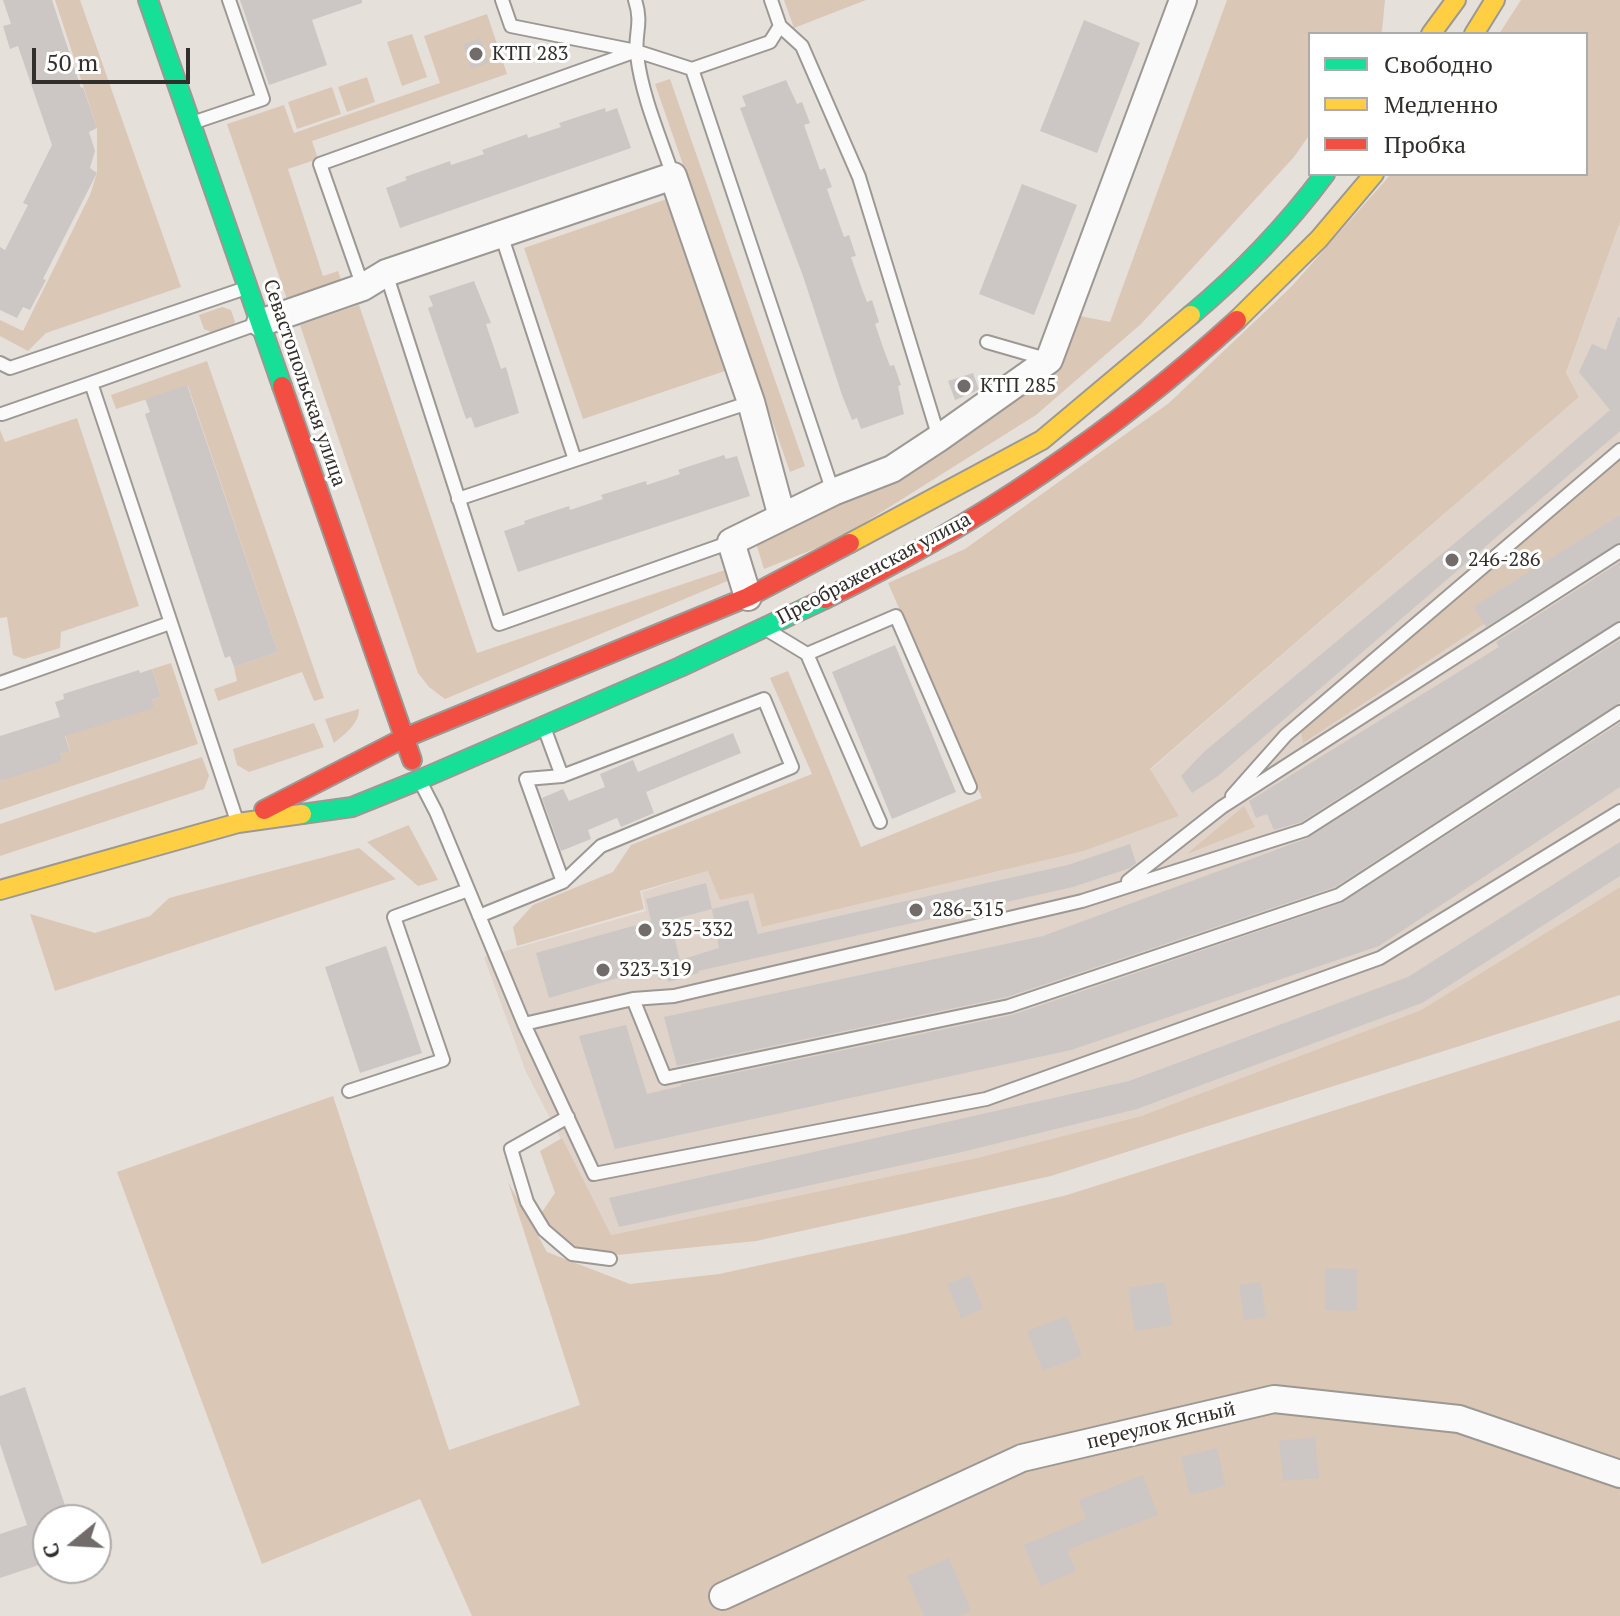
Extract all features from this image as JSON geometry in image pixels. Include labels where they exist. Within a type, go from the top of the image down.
[{"type":"main road","name":"Севастопольская улица","points":[[148,0],[419,780]]},
{"type":"main road","points":[[1432,32],[1456,0]]},
{"type":"main road","points":[[1475,32],[1495,0]]},
{"type":"main road","name":"Преображенская улица","points":[[0,890],[238,823],[352,807],[543,725],[756,613],[1042,440],[1214,296],[1301,206],[1324,176]]},
{"type":"main road","name":"Преображенская улица","points":[[238,823],[404,738],[756,613],[836,594],[943,535],[1064,461],[1152,395],[1250,308],[1343,213],[1372,176]]},
{"type":"street","points":[[756,613],[731,542],[833,492],[892,469],[1049,360],[1183,0]]},
{"type":"street","points":[[260,323],[501,234],[673,176],[751,402],[782,517]]},
{"type":"street","name":"переулок Ясный","points":[[723,1596],[1022,1458],[1274,1399],[1459,1419],[1620,1474]]},
{"type":"lane","points":[[191,124],[263,99],[229,0]]},
{"type":"lane","points":[[502,0],[511,26],[636,51],[692,69],[770,42],[780,26]]},
{"type":"lane","points":[[635,0],[641,16],[636,51],[642,83],[673,176]]},
{"type":"lane","points":[[771,0],[780,26],[802,46],[859,177],[939,438]]},
{"type":"lane","points":[[636,51],[320,164],[374,280],[458,499],[499,624],[731,542]]},
{"type":"lane","points":[[692,69],[833,492]]},
{"type":"lane","points":[[501,234],[575,460]]},
{"type":"lane","points":[[0,363],[10,368],[248,287]]},
{"type":"lane","points":[[2,414],[260,323]]},
{"type":"lane","points":[[987,342],[1049,360]]},
{"type":"lane","points":[[91,383],[238,823]]},
{"type":"lane","points":[[458,499],[751,402]]},
{"type":"lane","points":[[1222,807],[1286,735],[1620,450]]},
{"type":"lane","points":[[1120,887],[1222,807],[1620,551]]},
{"type":"lane","points":[[756,613],[807,654],[880,822]]},
{"type":"lane","points":[[807,654],[896,616],[970,787]]},
{"type":"lane","points":[[0,683],[170,623]]},
{"type":"lane","points":[[524,1024],[633,999],[689,993],[1082,901],[1305,830],[1620,629]]},
{"type":"lane","points":[[479,916],[563,882],[601,846],[792,767],[764,699],[562,776],[526,779],[563,882]]},
{"type":"lane","points":[[633,999],[665,1078],[1009,1006],[1339,895],[1620,712]]},
{"type":"lane","points":[[543,725],[562,776]]},
{"type":"lane","points":[[419,780],[436,812],[524,1024],[594,1174],[986,1099],[1380,958],[1620,811]]},
{"type":"lane","points":[[349,1091],[443,1060],[394,917],[468,890]]},
{"type":"lane","points":[[568,1117],[511,1149],[527,1202],[544,1230],[572,1254],[610,1259]]},
{"type":"shaded area","points":[[55,0],[80,0],[181,287],[46,333],[28,351],[0,336],[0,320],[23,331],[90,195],[97,173],[97,128]]},
{"type":"shaded area","points":[[784,0],[866,0],[794,28]]},
{"type":"shaded area","points":[[1227,0],[1385,0],[1381,32],[1308,32],[1308,137],[1294,157],[1141,324],[1036,415],[837,540],[764,569],[755,540],[950,445],[1075,315],[1110,322]]},
{"type":"shaded area","points":[[1521,0],[1620,0],[1620,222],[1566,373],[1579,397],[1150,769],[1179,816],[1084,851],[762,927],[753,893],[720,900],[708,871],[640,891],[644,909],[517,946],[513,927],[533,905],[613,872],[631,845],[812,774],[770,678],[788,671],[861,847],[982,798],[888,583],[965,549],[1169,403],[1292,286],[1389,176],[1588,176],[1588,32],[1500,32]]},
{"type":"shaded area","points":[[487,14],[507,74],[312,141],[318,159],[288,169],[323,276],[338,271],[344,289],[290,308],[227,124],[284,105],[294,133],[440,83],[424,36]]},
{"type":"shaded area","points":[[412,34],[427,77],[402,86],[387,42]]},
{"type":"shaded area","points":[[367,77],[375,102],[347,112],[338,87]]},
{"type":"shaded area","points":[[670,79],[805,466],[790,472],[655,84]]},
{"type":"shaded area","points":[[332,87],[341,114],[297,129],[288,102]]},
{"type":"shaded area","points":[[667,199],[725,371],[583,419],[524,248]]},
{"type":"shaded area","points":[[1620,222],[1620,887],[1421,1010],[1141,1116],[977,1158],[611,1235],[526,1072],[484,957],[646,911],[642,892],[708,871],[753,893],[762,927],[1084,851],[1179,816],[1150,770],[1579,397],[1566,374]]},
{"type":"shaded area","points":[[359,305],[477,653],[734,567],[737,577],[445,699],[429,687],[418,673],[300,325]]},
{"type":"shaded area","points":[[222,307],[231,310],[235,322],[231,329],[213,333],[204,329],[199,315]]},
{"type":"shaded area","points":[[207,361],[324,698],[314,701],[302,672],[218,701],[214,689],[237,681],[234,667],[278,652],[188,386],[116,409],[111,395]]},
{"type":"shaded area","points":[[77,418],[139,606],[61,632],[60,648],[24,659],[13,655],[7,617],[0,618],[0,430],[5,442]]},
{"type":"shaded area","points":[[1620,459],[1620,515],[1484,624],[1303,743],[1301,731]]},
{"type":"shaded area","points":[[171,663],[198,744],[0,810],[0,781],[70,750],[64,731],[161,697],[152,669]]},
{"type":"shaded area","points":[[359,709],[354,724],[334,743],[325,719]]},
{"type":"shaded area","points":[[314,723],[324,747],[249,772],[237,765],[233,749]]},
{"type":"shaded area","points":[[202,757],[209,776],[204,789],[0,856],[0,824]]},
{"type":"shaded area","points":[[1244,806],[1255,827],[1187,854]]},
{"type":"shaded area","points":[[409,825],[438,880],[418,886],[367,842]]},
{"type":"shaded area","points":[[359,848],[396,879],[55,991],[30,914],[95,933],[150,916],[169,898]]},
{"type":"shaded area","points":[[1620,887],[1620,995],[1051,1176],[756,1241],[617,1255],[581,1252],[549,1228],[542,1212],[555,1193],[540,1151],[562,1138],[611,1235],[977,1158],[1141,1116],[1421,1010]]},
{"type":"shaded area","points":[[1620,1020],[1620,1616],[472,1616],[420,1499],[262,1564],[117,1172],[333,1096],[449,1450],[580,1405],[508,1182],[547,1252],[630,1284],[719,1274],[1067,1195]]},
{"type":"building","points":[[3,0],[52,0],[97,128],[89,132],[95,151],[90,168],[97,173],[30,310],[23,307],[17,318],[0,310],[0,247],[5,250],[28,205],[23,203],[52,145],[18,46],[10,49],[3,26],[11,24]]},
{"type":"building","points":[[240,0],[362,0],[362,3],[312,20],[327,65],[269,85]]},
{"type":"building","points":[[1084,20],[1140,43],[1097,153],[1040,131]]},
{"type":"building","name":"КТП 283","points":[[481,38],[489,63],[471,69],[463,44]]},
{"type":"building","points":[[786,80],[797,104],[802,102],[810,123],[804,125],[820,170],[825,168],[832,187],[827,189],[844,237],[849,235],[856,256],[851,257],[862,289],[867,302],[872,300],[879,322],[875,324],[890,366],[894,365],[901,385],[898,386],[904,414],[861,429],[857,418],[852,420],[842,395],[803,276],[740,108],[746,106],[742,96]]},
{"type":"building","points":[[605,108],[606,112],[617,108],[631,148],[400,228],[386,188],[407,180],[405,177],[450,161],[451,165],[484,154],[482,150],[527,134],[528,138],[561,127],[559,123]]},
{"type":"building","points":[[1022,184],[1077,205],[1034,315],[979,294]]},
{"type":"building","points":[[474,281],[491,323],[486,324],[501,369],[506,367],[519,413],[475,428],[471,417],[466,419],[428,308],[433,306],[429,296]]},
{"type":"building","name":"246-286","points":[[1618,317],[1620,431],[1218,776],[1192,793],[1181,776],[1205,751],[1610,410],[1579,372],[1592,344],[1606,350]]},
{"type":"building","name":"КТП 285","points":[[973,373],[979,390],[955,400],[948,381]]},
{"type":"building","points":[[187,385],[278,652],[234,667],[230,656],[225,658],[145,414],[150,412],[145,399]]},
{"type":"building","points":[[724,455],[726,459],[737,456],[750,496],[518,572],[504,531],[569,506],[570,510],[603,499],[601,495],[680,474],[678,470]]},
{"type":"building","points":[[1620,515],[1620,542],[1486,627],[1473,607]]},
{"type":"building","points":[[1620,562],[1620,620],[1301,822],[1274,830],[1267,814],[1256,818],[1249,801],[1499,647],[1496,642]]},
{"type":"building","points":[[1620,640],[1620,703],[1335,887],[1007,997],[677,1066],[664,1017],[1043,936],[1308,838]]},
{"type":"building","points":[[895,645],[956,792],[892,819],[832,672]]},
{"type":"building","points":[[152,669],[161,697],[152,700],[154,708],[65,736],[70,751],[60,754],[62,761],[0,781],[0,736],[60,717],[55,702],[64,699],[63,694],[139,670],[140,673]]},
{"type":"building","points":[[1620,723],[1620,787],[1379,946],[1071,1050],[615,1149],[579,1036],[626,1025],[647,1094],[681,1084],[1012,1015],[1342,903]]},
{"type":"building","points":[[733,733],[741,753],[646,792],[654,813],[621,827],[617,818],[588,830],[591,839],[561,851],[542,798],[563,789],[569,801],[605,787],[600,774],[633,760],[638,772]]},
{"type":"building","points":[[1620,842],[1620,876],[1422,1003],[1137,1109],[962,1152],[619,1227],[609,1198],[1129,1081],[1408,977]]},
{"type":"building","points":[[1130,844],[1136,863],[1130,868],[1073,887],[698,971],[668,982],[667,978],[659,980],[655,967],[549,998],[536,953],[651,921],[646,899],[706,883],[712,909],[748,900],[758,934],[1068,865]],"holes":[[[712,909],[719,948],[680,960],[670,920]]]},
{"type":"building","points":[[386,946],[422,1053],[360,1073],[325,967]]},
{"type":"building","points":[[1325,1268],[1357,1269],[1357,1311],[1325,1310]]},
{"type":"building","points":[[970,1275],[983,1309],[961,1318],[947,1284]]},
{"type":"building","points":[[1165,1282],[1172,1325],[1135,1331],[1128,1288]]},
{"type":"building","points":[[1261,1282],[1266,1317],[1244,1320],[1239,1285]]},
{"type":"building","points":[[1067,1316],[1082,1356],[1043,1371],[1027,1331]]},
{"type":"building","points":[[25,1387],[65,1504],[32,1504],[32,1567],[0,1578],[0,1534],[27,1525],[0,1444],[0,1396]]},
{"type":"building","points":[[1315,1437],[1319,1478],[1283,1481],[1279,1441]]},
{"type":"building","points":[[1217,1448],[1226,1486],[1190,1495],[1181,1457]]},
{"type":"building","points":[[1143,1475],[1158,1515],[1067,1550],[1076,1571],[1041,1586],[1024,1545],[1086,1519],[1079,1500]]},
{"type":"building","points":[[949,1558],[971,1611],[958,1616],[924,1616],[907,1576]]},
{"type":"traffic: fast","points":[[148,0],[282,386]]},
{"type":"traffic: fast","points":[[1191,315],[1262,248],[1323,176]]},
{"type":"traffic: fast","points":[[302,814],[352,807],[419,780],[680,667],[825,599]]},
{"type":"traffic: slow","points":[[1432,32],[1456,0]]},
{"type":"traffic: slow","points":[[1475,32],[1495,0]]},
{"type":"traffic: slow","points":[[1237,320],[1319,239],[1372,176]]},
{"type":"traffic: slow","points":[[850,543],[1042,440],[1191,315]]},
{"type":"traffic: slow","points":[[0,890],[238,823],[302,814]]},
{"type":"traffic: jam","points":[[825,599],[935,540],[1041,474],[1142,401],[1237,320]]},
{"type":"traffic: jam","points":[[282,386],[412,760]]},
{"type":"traffic: jam","points":[[264,810],[404,738],[748,597],[850,543]]},
{"type":"place","name":"КТП 283","points":[[476,54]]},
{"type":"place","name":"КТП 285","points":[[964,386]]},
{"type":"place","name":"246-286","points":[[1452,560]]},
{"type":"place","name":"286-315","points":[[916,910]]},
{"type":"place","name":"325-332","points":[[645,930]]},
{"type":"place","name":"323-319","points":[[603,970]]}]
